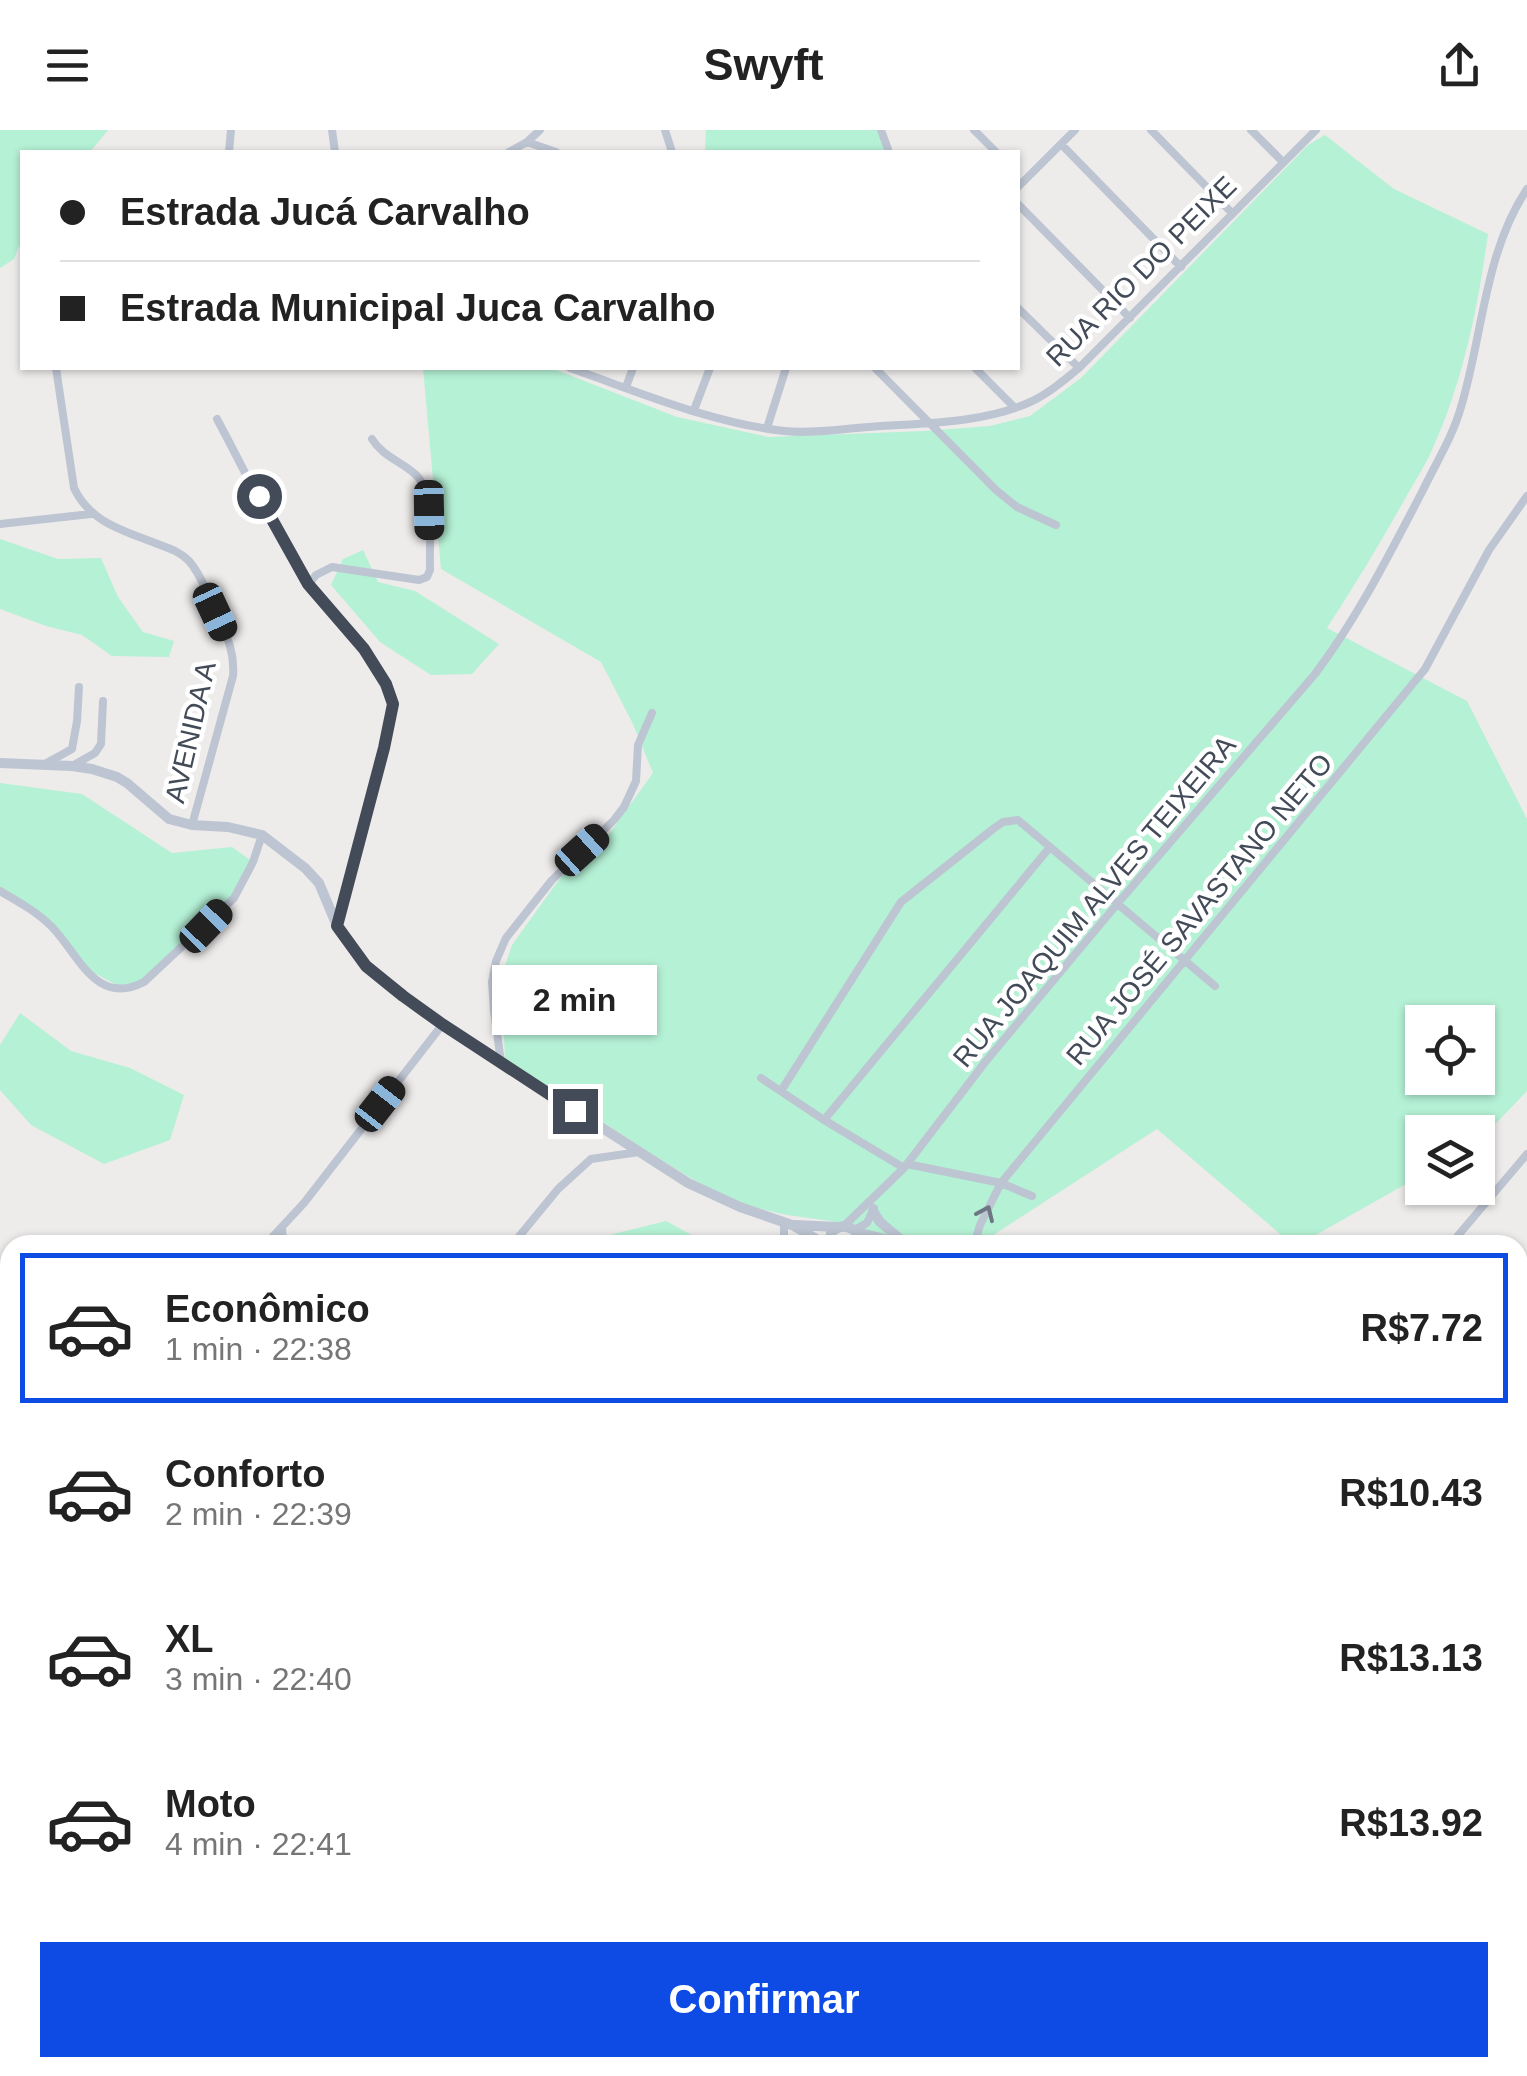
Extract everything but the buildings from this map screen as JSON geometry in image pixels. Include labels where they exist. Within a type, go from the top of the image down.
[{"type":"street","points":[[512,150],[540,130]]},
{"type":"street","points":[[974,130],[994,150]]},
{"type":"street","points":[[1020,180],[1075,130]]},
{"type":"street","points":[[1151,130],[1232,214]]},
{"type":"street","points":[[1251,130],[1282,162]]},
{"type":"street","name":"RUA RIO DO PEIXE","points":[[576,370],[694,410],[785,431],[928,422],[991,415],[1015,408],[1053,390],[1079,368],[1316,130]]},
{"type":"street","points":[[526,142],[550,150]]},
{"type":"street","points":[[1061,144],[1181,267]]},
{"type":"street","name":"RUA JOAQUIM ALVES TEIXEIRA","points":[[848,1229],[905,1166],[986,1061],[1118,903],[1315,674],[1342,636],[1382,570],[1460,411],[1490,279],[1516,206],[1527,189]]},
{"type":"street","points":[[1020,206],[1130,318]]},
{"type":"street","points":[[1516,206],[1527,207]]},
{"type":"street","points":[[1020,310],[1079,368]]},
{"type":"street","points":[[56,370],[74,488],[80,502],[92,514]]},
{"type":"street","points":[[626,387],[632,370]]},
{"type":"street","points":[[694,410],[709,370]]},
{"type":"street","points":[[768,428],[785,370]]},
{"type":"street","points":[[877,370],[1009,501],[1056,525]]},
{"type":"street","points":[[977,370],[1015,408]]},
{"type":"street","points":[[217,419],[308,584],[364,649],[386,684],[393,704],[337,926]]},
{"type":"street","points":[[308,584],[332,566],[419,580],[427,577],[429,510],[425,489],[415,473],[379,450],[372,439]]},
{"type":"street","name":"RUA JOSÉ SAVASTANO NETO","points":[[977,1235],[1001,1183],[1430,662],[1489,550],[1527,496]]},
{"type":"street","points":[[0,524],[92,514]]},
{"type":"street","name":"AVENIDA A","points":[[92,514],[174,550],[188,561],[228,638],[233,676],[192,825]]},
{"type":"street","points":[[44,766],[72,749],[79,687]]},
{"type":"street","points":[[72,766],[99,750],[103,701]]},
{"type":"street","points":[[501,1062],[493,996],[496,961],[506,938],[552,880],[624,807],[636,781],[638,745],[652,713]]},
{"type":"street","points":[[0,763],[72,766],[117,777],[161,814],[192,825],[228,827],[262,835],[319,883],[337,926],[366,966],[442,1024],[688,1182],[809,1235]]},
{"type":"street","points":[[780,1091],[901,902],[1002,822],[1018,820],[1215,986]]},
{"type":"street","points":[[0,891],[31,908],[51,926],[72,955],[101,983],[112,988],[134,988],[234,898],[262,835]]},
{"type":"street","points":[[824,1120],[1050,847]]},
{"type":"street","points":[[275,1235],[442,1024]]},
{"type":"street","points":[[760,1078],[905,1166],[1001,1183],[1032,1196]]},
{"type":"street","points":[[520,1235],[558,1189],[591,1160],[641,1152]]},
{"type":"street","points":[[1458,1235],[1527,1154]]},
{"type":"street","points":[[831,1235],[867,1224],[879,1195]]},
{"type":"street","points":[[873,1211],[897,1235]]},
{"type":"street","points":[[788,1224],[873,1235]]},
{"type":"street","points":[[786,1235],[788,1224]]},
{"type":"street","points":[[282,1228],[282,1235]]},
{"type":"street","points":[[848,1229],[852,1235]]},
{"type":"green space","points":[[0,130],[108,130],[92,150],[20,150],[20,244],[14,259],[0,268]]},
{"type":"green space","points":[[706,130],[881,130],[888,150],[705,150]]},
{"type":"green space","points":[[1325,135],[1394,189],[1488,234],[1468,344],[1443,424],[1423,468],[1327,628],[1467,701],[1527,819],[1527,1091],[1495,1124],[1495,1115],[1405,1115],[1405,1185],[1316,1235],[1281,1235],[1157,1129],[993,1235],[881,1235],[831,1221],[787,1215],[740,1204],[692,1179],[505,1058],[501,978],[512,945],[566,870],[609,834],[653,773],[601,662],[441,569],[423,370],[556,370],[677,417],[768,437],[990,426],[1030,416],[1081,378],[1308,145]]},
{"type":"green space","points":[[0,539],[58,559],[101,558],[118,597],[143,632],[174,641],[169,657],[112,656],[82,635],[0,609]]},
{"type":"green space","points":[[363,550],[378,582],[415,591],[499,644],[472,674],[431,675],[380,642],[331,585],[343,559]]},
{"type":"green space","points":[[0,783],[82,794],[172,853],[232,847],[253,862],[234,898],[144,982],[124,989],[83,967],[31,909],[0,896]]},
{"type":"green space","points":[[20,1013],[71,1051],[130,1068],[184,1095],[170,1140],[104,1164],[31,1125],[0,1090],[0,1045]]},
{"type":"green space","points":[[666,1221],[692,1235],[609,1235]]},
{"type":"route","points":[[259,496],[308,584],[364,649],[386,684],[393,704],[337,926],[366,966],[403,996],[575,1111]]}]
